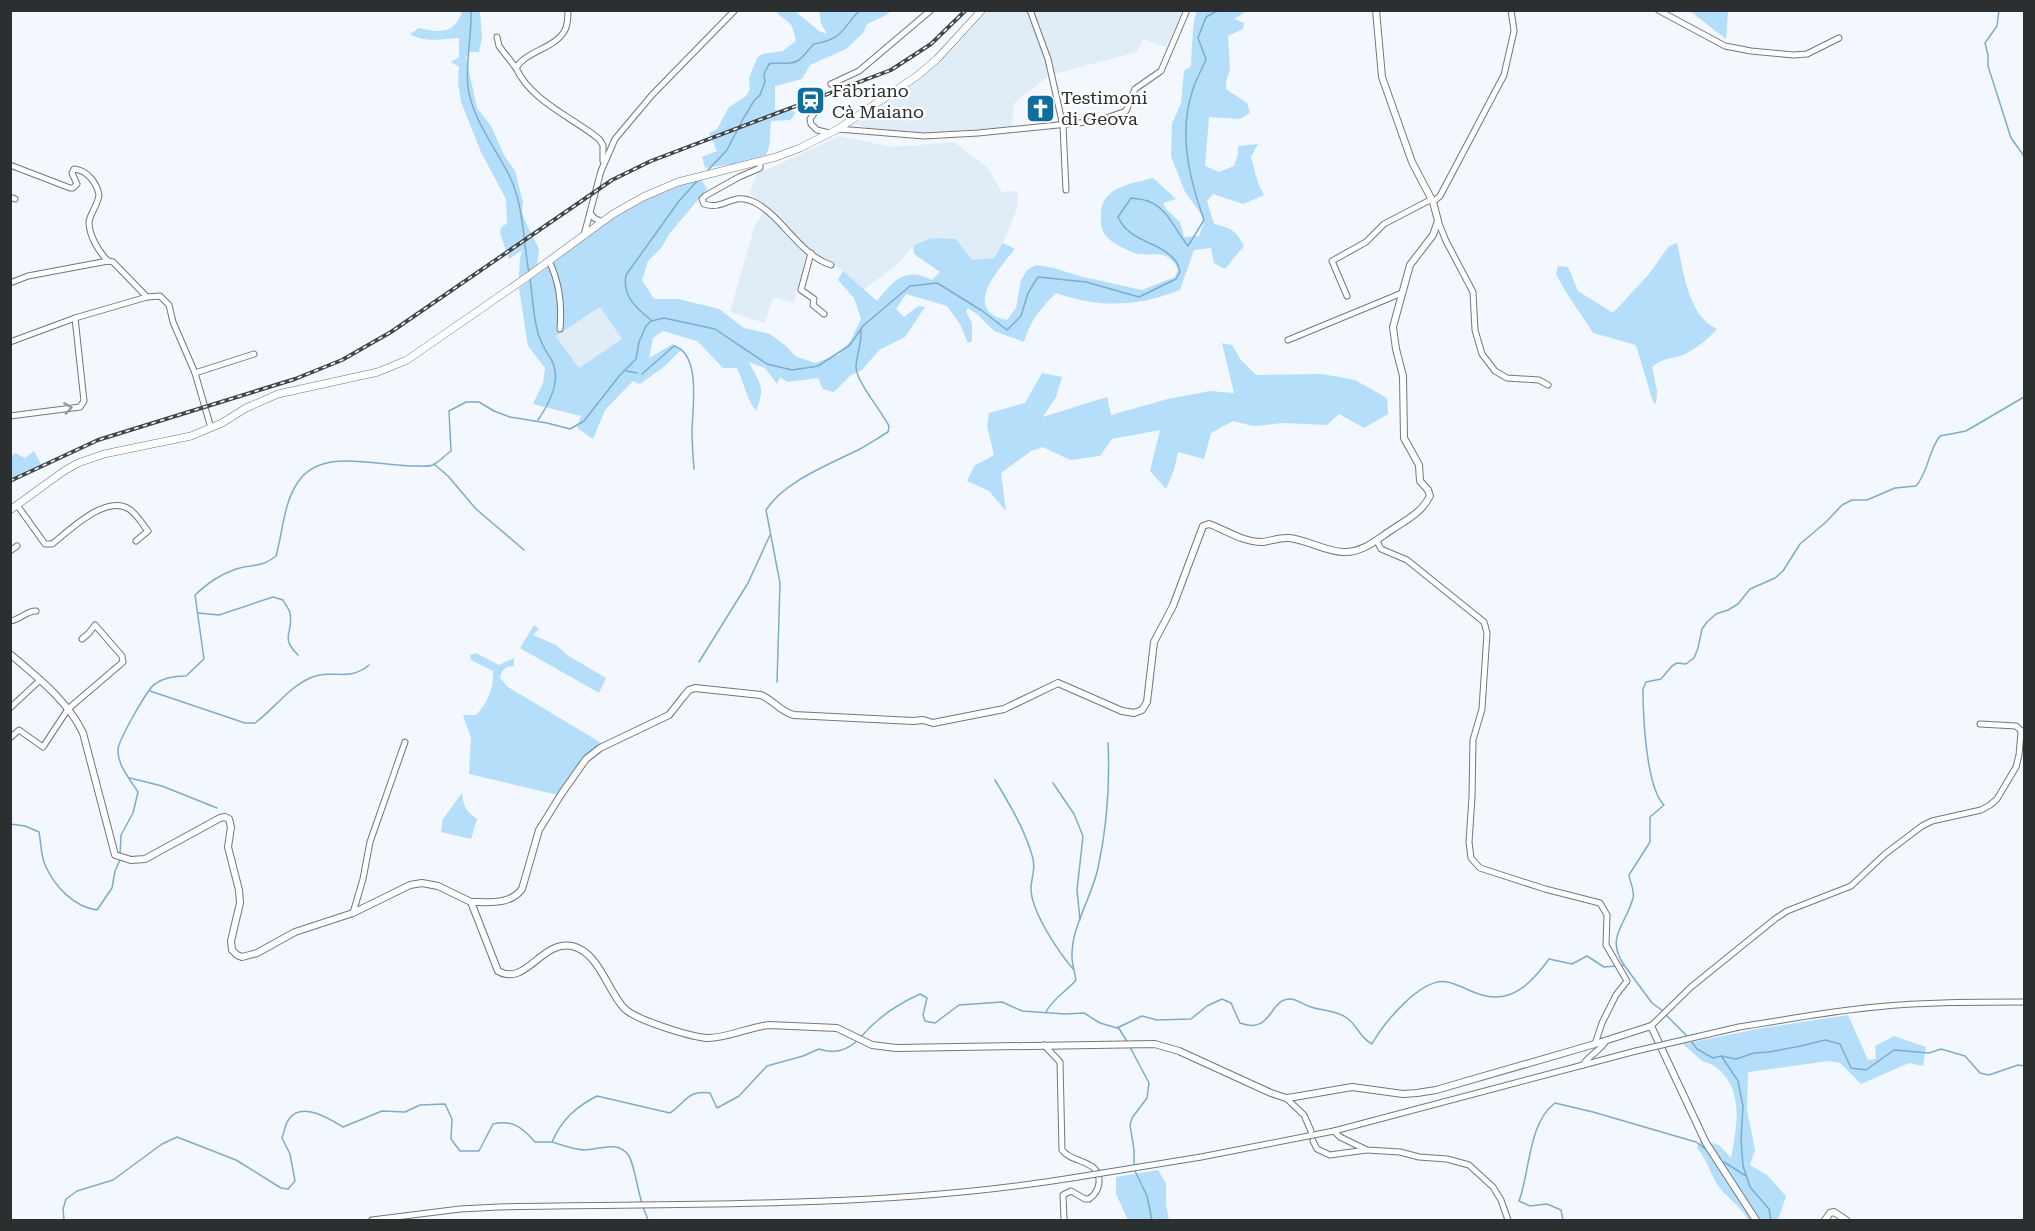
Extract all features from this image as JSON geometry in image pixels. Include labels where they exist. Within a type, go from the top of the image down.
[{"type":"main road","points":[[14,507],[78,463],[105,454],[177,440],[211,428],[278,394],[378,372],[407,360],[529,276],[602,222],[643,197],[678,182],[760,162],[800,148],[838,129],[917,76],[937,59],[982,10]]},
{"type":"street","points":[[516,68],[525,57],[546,46],[564,32],[568,10]]},
{"type":"street","points":[[584,235],[603,166],[615,139],[631,119],[735,10]]},
{"type":"street","points":[[831,84],[859,70],[931,10]]},
{"type":"street","points":[[1030,10],[1048,59],[1063,126],[1066,190]]},
{"type":"street","points":[[838,129],[924,136],[1063,126],[1098,121],[1126,111],[1135,89],[1161,71],[1187,10]]},
{"type":"street","points":[[1376,10],[1382,76],[1412,162],[1433,200],[1446,241],[1473,292],[1475,330],[1482,354],[1495,371],[1507,378],[1539,380],[1548,386]]},
{"type":"street","points":[[1347,296],[1332,261],[1366,242],[1384,224],[1440,196],[1504,75],[1514,31],[1511,10]]},
{"type":"street","points":[[1658,10],[1725,46],[1751,51],[1807,54],[1839,38]]},
{"type":"street","points":[[497,37],[499,45],[520,76],[537,95],[599,139],[603,145],[603,166]]},
{"type":"street","points":[[818,108],[810,119],[811,124],[821,132],[831,133]]},
{"type":"street","points":[[760,162],[760,168],[705,196],[702,201],[708,205],[717,205],[740,197],[746,198],[766,209],[811,253],[831,265]]},
{"type":"street","points":[[10,165],[73,188],[77,182],[72,171],[80,170],[92,180],[98,188],[99,195],[97,206],[89,222],[99,252],[108,261]]},
{"type":"street","points":[[590,211],[594,218],[602,222]]},
{"type":"street","points":[[590,211],[589,221],[592,229]]},
{"type":"street","points":[[10,654],[68,709],[83,733],[114,853],[118,857],[131,860],[146,859],[220,818],[229,819],[231,827],[228,847],[240,903],[231,941],[232,950],[242,957],[257,953],[295,932],[353,913],[399,890],[422,883],[442,887],[471,902],[509,900],[522,889],[544,819],[586,759],[600,748],[669,714],[689,690],[695,688],[761,695],[769,698],[784,712],[794,715],[923,720],[933,723],[1004,709],[1058,683],[1122,711],[1134,713],[1142,710],[1147,702],[1154,642],[1173,606],[1203,526],[1209,524],[1254,541],[1291,538],[1327,550],[1349,552],[1377,542],[1419,513],[1430,496],[1420,481],[1419,465],[1402,432],[1403,376],[1393,327],[1410,265],[1433,235],[1438,221]]},
{"type":"street","points":[[811,253],[801,290],[814,299],[813,305],[824,314]]},
{"type":"street","points":[[10,283],[28,276],[108,261],[113,262],[147,297]]},
{"type":"street","points":[[549,261],[555,272],[558,287],[560,328]]},
{"type":"street","points":[[1288,340],[1402,293]]},
{"type":"street","points":[[10,342],[75,318],[147,297],[160,296],[167,301],[195,373],[211,428]]},
{"type":"street","points":[[10,416],[80,407],[84,401],[75,318]]},
{"type":"street","points":[[195,373],[254,354]]},
{"type":"street","points":[[14,507],[45,544],[52,544],[97,510],[113,504],[128,509],[148,531],[136,541]]},
{"type":"street","points":[[1377,542],[1381,549],[1407,560],[1484,622],[1486,627],[1482,709],[1473,740],[1473,784],[1468,842],[1471,858],[1480,868],[1545,889],[1600,903],[1607,915],[1606,945],[1626,983],[1616,995],[1602,1023],[1595,1044]]},
{"type":"street","points":[[10,551],[17,546]]},
{"type":"street","points":[[10,621],[36,611]]},
{"type":"street","points":[[10,738],[19,730],[43,747],[68,709],[123,662],[122,656],[95,624],[82,639]]},
{"type":"street","points":[[10,708],[40,680]]},
{"type":"street","points":[[1286,1098],[1352,1087],[1403,1094],[1436,1090],[1651,1026],[1691,987],[1781,915],[1851,886],[1886,854],[1922,826],[1932,821],[1981,810],[1997,799],[2016,767],[2023,732],[2016,726],[1980,724]]},
{"type":"street","points":[[353,913],[363,879],[370,842],[405,742]]},
{"type":"street","points":[[471,902],[495,968],[502,974],[518,973],[550,948],[570,946],[579,948],[594,962],[617,999],[630,1014],[688,1034],[707,1038],[717,1037],[769,1025],[844,1030],[872,1045],[896,1048],[1155,1044],[1173,1048],[1286,1098],[1304,1115],[1311,1131]]},
{"type":"street","points":[[372,1221],[460,1209],[793,1203],[918,1196],[1032,1185],[1201,1157],[1334,1131],[1636,1051],[1739,1028],[1876,1006],[2025,1002]]},
{"type":"street","points":[[1651,1026],[1706,1143],[1728,1173],[1756,1221]]},
{"type":"street","points":[[1583,1065],[1586,1059],[1606,1041]]},
{"type":"street","points":[[1043,1044],[1060,1062],[1062,1150],[1070,1158],[1083,1161],[1093,1167],[1099,1179],[1097,1190],[1089,1199],[1071,1191],[1064,1195],[1064,1221]]},
{"type":"street","points":[[1334,1131],[1340,1137],[1367,1150]]},
{"type":"street","points":[[1313,1141],[1317,1149],[1330,1155],[1367,1150],[1387,1151],[1448,1159],[1469,1165],[1493,1187],[1501,1200],[1508,1221]]},
{"type":"street","points":[[1825,1221],[1830,1213],[1834,1212],[1846,1221]]},
{"type":"shaded area","points":[[462,11],[480,11],[482,38],[479,52],[469,52],[466,58],[477,108],[491,126],[504,155],[515,171],[525,221],[539,249],[537,265],[519,278],[520,258],[523,250],[509,259],[500,233],[501,228],[507,223],[506,199],[481,152],[461,102],[458,83],[459,67],[451,62],[459,57],[459,38],[427,39],[410,34],[419,28],[440,31],[451,28],[459,19]]},
{"type":"shaded area","points":[[776,11],[795,11],[819,31],[827,34],[821,23],[819,11],[891,11],[867,24],[863,33],[846,49],[810,65],[802,79],[775,86],[775,110],[787,109],[796,112],[791,120],[771,121],[770,142],[766,155],[733,164],[705,168],[702,157],[717,151],[709,133],[717,129],[729,107],[746,96],[750,89],[749,78],[757,58],[762,54],[783,51],[796,41],[791,25]]},
{"type":"shaded area","points":[[988,11],[1183,11],[1166,47],[1143,39],[1137,52],[1050,75],[1014,103],[1012,127],[920,133],[876,130],[854,124],[940,62]]},
{"type":"shaded area","points":[[1197,11],[1247,11],[1234,19],[1244,23],[1243,29],[1228,36],[1230,69],[1226,89],[1247,103],[1250,113],[1240,119],[1209,117],[1205,166],[1219,172],[1234,166],[1238,146],[1258,144],[1251,157],[1264,195],[1243,204],[1213,194],[1207,201],[1214,224],[1232,231],[1244,246],[1225,269],[1214,263],[1211,248],[1194,250],[1180,290],[1164,296],[1118,304],[1088,301],[1056,293],[1037,315],[1024,342],[994,331],[968,308],[966,311],[972,324],[972,341],[968,343],[960,324],[947,306],[906,294],[896,309],[904,317],[918,306],[925,307],[905,337],[879,350],[862,370],[850,376],[834,392],[823,389],[818,378],[787,382],[780,377],[777,384],[765,368],[749,362],[761,390],[756,411],[737,368],[723,368],[697,341],[663,331],[653,338],[649,358],[673,344],[681,350],[665,366],[640,384],[633,381],[605,410],[593,439],[577,428],[581,416],[533,404],[543,383],[545,368],[528,346],[519,288],[619,214],[653,196],[701,179],[707,189],[670,233],[661,248],[648,261],[642,280],[654,299],[678,299],[719,309],[744,328],[770,334],[795,356],[815,363],[840,354],[851,340],[861,319],[854,298],[838,280],[843,271],[877,301],[900,278],[914,275],[932,280],[940,272],[914,254],[913,246],[931,238],[956,239],[972,260],[994,258],[1003,243],[1015,249],[991,282],[985,300],[987,308],[993,315],[1007,320],[1016,308],[1021,280],[1027,270],[1036,265],[1142,290],[1175,277],[1178,269],[1170,258],[1136,253],[1111,241],[1101,226],[1101,214],[1102,205],[1112,192],[1153,178],[1176,199],[1163,203],[1180,222],[1184,237],[1199,236],[1204,223],[1201,214],[1185,192],[1171,156],[1172,124],[1181,103],[1184,71],[1191,66]],"holes":[[[600,307],[622,339],[579,368],[556,336]]]},
{"type":"shaded area","points":[[1690,11],[1728,11],[1726,39]]},
{"type":"shaded area","points":[[840,136],[892,147],[954,142],[987,167],[1002,192],[1018,191],[1017,209],[994,258],[972,260],[956,239],[913,246],[897,265],[863,290],[843,271],[812,251],[768,208],[749,193],[757,174]]},
{"type":"shaded area","points":[[764,212],[803,246],[806,256],[794,303],[773,297],[765,323],[730,312],[755,225]]},
{"type":"shaded area","points":[[1677,243],[1693,303],[1699,314],[1717,329],[1702,344],[1688,353],[1663,360],[1652,367],[1657,391],[1656,404],[1653,402],[1636,345],[1593,333],[1556,274],[1558,266],[1568,267],[1578,291],[1613,313],[1649,274],[1669,246]]},
{"type":"shaded area","points":[[600,307],[622,339],[579,368],[556,335]]},
{"type":"shaded area","points":[[1222,343],[1232,345],[1241,360],[1256,375],[1322,374],[1355,380],[1387,398],[1388,414],[1364,428],[1339,414],[1327,425],[1284,423],[1253,426],[1233,421],[1211,433],[1204,459],[1178,452],[1166,489],[1150,471],[1160,430],[1112,439],[1100,456],[1070,460],[1043,447],[1031,451],[1001,473],[1006,511],[989,491],[967,481],[974,466],[994,455],[987,426],[989,413],[1025,403],[1042,373],[1062,377],[1056,397],[1043,417],[1107,397],[1111,415],[1168,399],[1210,391],[1234,393]]},
{"type":"shaded area","points":[[34,451],[41,464],[11,479],[11,456],[15,453],[25,458]]},
{"type":"shaded area","points":[[534,625],[539,629],[533,635],[556,645],[567,655],[606,678],[599,693],[520,648]]},
{"type":"shaded area","points":[[476,653],[499,665],[514,658],[514,666],[504,669],[500,678],[508,687],[603,744],[587,754],[558,795],[469,774],[471,738],[463,715],[476,715],[487,700],[493,678],[493,671],[471,660],[470,655]]},
{"type":"shaded area","points":[[462,793],[466,808],[477,819],[471,839],[441,832],[443,819]]},
{"type":"shaded area","points":[[1848,1015],[1868,1060],[1876,1059],[1875,1046],[1894,1036],[1926,1047],[1923,1066],[1909,1063],[1861,1084],[1840,1063],[1829,1061],[1748,1072],[1747,1110],[1755,1150],[1750,1165],[1767,1175],[1786,1196],[1778,1220],[1748,1220],[1719,1187],[1697,1148],[1701,1140],[1719,1145],[1731,1158],[1736,1108],[1731,1085],[1714,1066],[1701,1060],[1683,1044],[1757,1029]]},
{"type":"shaded area","points":[[1158,1170],[1166,1183],[1169,1220],[1128,1220],[1116,1194],[1116,1177]]},
{"type":"waterway","points":[[471,10],[468,88],[479,122],[509,175],[518,198],[529,273]]},
{"type":"waterway","points":[[708,170],[727,150],[743,119],[760,95],[765,82],[764,74],[769,64],[797,61],[814,44],[837,36],[860,10]]},
{"type":"waterway","points":[[120,855],[121,835],[133,813],[138,792],[125,772],[118,755],[123,736],[140,704],[155,684],[170,677],[186,676],[204,659],[195,595],[224,574],[242,567],[261,564],[276,556],[289,499],[298,482],[308,471],[321,464],[336,461],[433,465],[451,451],[449,411],[466,402],[479,402],[510,417],[570,429],[584,421],[620,375],[636,359],[639,342],[646,326],[651,321],[664,318],[715,329],[767,364],[792,370],[818,366],[850,345],[863,326],[910,286],[937,283],[981,310],[1007,330],[1021,316],[1028,293],[1038,277],[1086,282],[1139,297],[1176,279],[1180,272],[1174,259],[1160,248],[1129,232],[1118,217],[1131,198],[1148,201],[1167,215],[1188,246],[1204,220],[1190,172],[1186,122],[1193,89],[1206,59],[1198,38],[1206,17],[1219,10]]},
{"type":"waterway","points":[[1999,10],[1997,26],[1985,43],[1988,66],[2011,138],[2024,156]]},
{"type":"waterway","points":[[651,320],[631,301],[626,289],[626,275],[679,201],[698,180]]},
{"type":"waterway","points":[[530,278],[537,330],[556,375],[550,399],[538,420]]},
{"type":"waterway","points":[[777,682],[780,583],[766,510],[784,490],[796,482],[888,432],[889,426],[857,374],[856,363],[861,330]]},
{"type":"waterway","points":[[642,374],[674,346],[683,351],[689,360],[694,384],[692,432],[694,469]]},
{"type":"waterway","points":[[626,371],[637,373]]},
{"type":"waterway","points":[[1624,965],[1616,947],[1619,931],[1633,898],[1629,875],[1650,842],[1650,817],[1664,805],[1658,796],[1649,768],[1643,689],[1646,682],[1661,679],[1672,666],[1677,663],[1686,664],[1694,658],[1702,629],[1707,622],[1716,614],[1738,604],[1750,589],[1775,578],[1783,571],[1800,544],[1842,505],[1852,500],[1867,500],[1895,488],[1916,486],[1924,474],[1940,436],[1966,431],[2024,397]]},
{"type":"waterway","points":[[434,464],[448,476],[476,509],[524,550]]},
{"type":"waterway","points":[[699,662],[748,583],[770,535]]},
{"type":"waterway","points":[[198,613],[219,615],[273,597],[283,600],[291,620],[289,643],[298,655]]},
{"type":"waterway","points":[[150,691],[245,723],[255,723],[302,682],[318,675],[354,673],[369,665]]},
{"type":"waterway","points":[[1046,1012],[1076,980],[1072,960],[1075,935],[1095,879],[1104,837],[1109,774],[1108,743]]},
{"type":"waterway","points":[[130,778],[162,786],[217,808]]},
{"type":"waterway","points":[[995,780],[1029,845],[1034,867],[1031,887],[1035,907],[1053,941],[1073,969]]},
{"type":"waterway","points":[[1053,783],[1074,814],[1083,836],[1077,890],[1080,920]]},
{"type":"waterway","points":[[10,824],[25,826],[39,832],[44,861],[54,881],[66,895],[89,908],[97,910],[112,888],[120,860]]},
{"type":"waterway","points":[[861,1037],[888,1013],[920,994],[927,998],[923,1015],[925,1021],[935,1023],[959,1005],[1002,1002],[1022,1011],[1084,1013],[1100,1023],[1117,1028],[1142,1016],[1157,1020],[1191,1019],[1207,1006],[1222,999],[1231,1003],[1240,1023],[1258,1024],[1264,1021],[1278,1004],[1290,999],[1343,1015],[1372,1044],[1404,1004],[1415,994],[1437,982],[1451,983],[1493,997],[1521,989],[1549,959],[1572,964],[1587,956],[1604,967],[1616,966]]},
{"type":"waterway","points":[[1621,966],[1624,965],[1652,1003],[1663,1011]]},
{"type":"waterway","points":[[1666,1015],[1688,1037]]},
{"type":"waterway","points":[[1118,1027],[1128,1043]]},
{"type":"waterway","points":[[1691,1041],[1697,1049],[1713,1058],[1721,1056],[1736,1059],[1754,1053],[1825,1040],[1840,1044],[1851,1068],[1866,1070],[1894,1050],[1929,1053],[1941,1049],[1965,1056],[1980,1073],[1989,1075],[2018,1065],[2024,1066]]},
{"type":"waterway","points":[[64,1220],[63,1209],[66,1199],[77,1191],[113,1180],[162,1144],[177,1137],[236,1160],[281,1188],[288,1189],[295,1181],[290,1154],[282,1138],[289,1119],[301,1112],[316,1113],[343,1127],[382,1111],[405,1112],[420,1105],[445,1104],[452,1119],[451,1139],[460,1151],[479,1151],[493,1124],[500,1123],[517,1126],[535,1142],[552,1142],[570,1115],[597,1096],[670,1113],[691,1095],[710,1093],[717,1108],[739,1096],[767,1066],[819,1049],[839,1051],[857,1041]]},
{"type":"waterway","points":[[1130,1047],[1149,1083],[1147,1098],[1132,1118],[1130,1125],[1134,1166]]},
{"type":"waterway","points":[[1722,1057],[1738,1081],[1743,1106],[1741,1139],[1743,1166],[1750,1187],[1769,1209],[1771,1220]]},
{"type":"waterway","points":[[1563,1220],[1561,1210],[1547,1204],[1530,1206],[1519,1201],[1535,1135],[1546,1112],[1555,1103],[1696,1142],[1708,1151]]},
{"type":"waterway","points":[[552,1142],[581,1150],[614,1147],[625,1151],[631,1160],[642,1203]]},
{"type":"waterway","points":[[1724,1162],[1746,1176]]},
{"type":"waterway","points":[[1135,1171],[1147,1196],[1152,1220]]},
{"type":"waterway","points":[[643,1207],[648,1220]]},
{"type":"railway","points":[[10,481],[98,440],[295,379],[342,360],[391,332],[612,180],[651,161],[891,70],[931,44],[966,10]]},
{"type":"place","name":"Fabriano Cà Maiano","points":[[811,101]]},
{"type":"place","name":"Testimoni di Geova","points":[[1040,108]]}]
